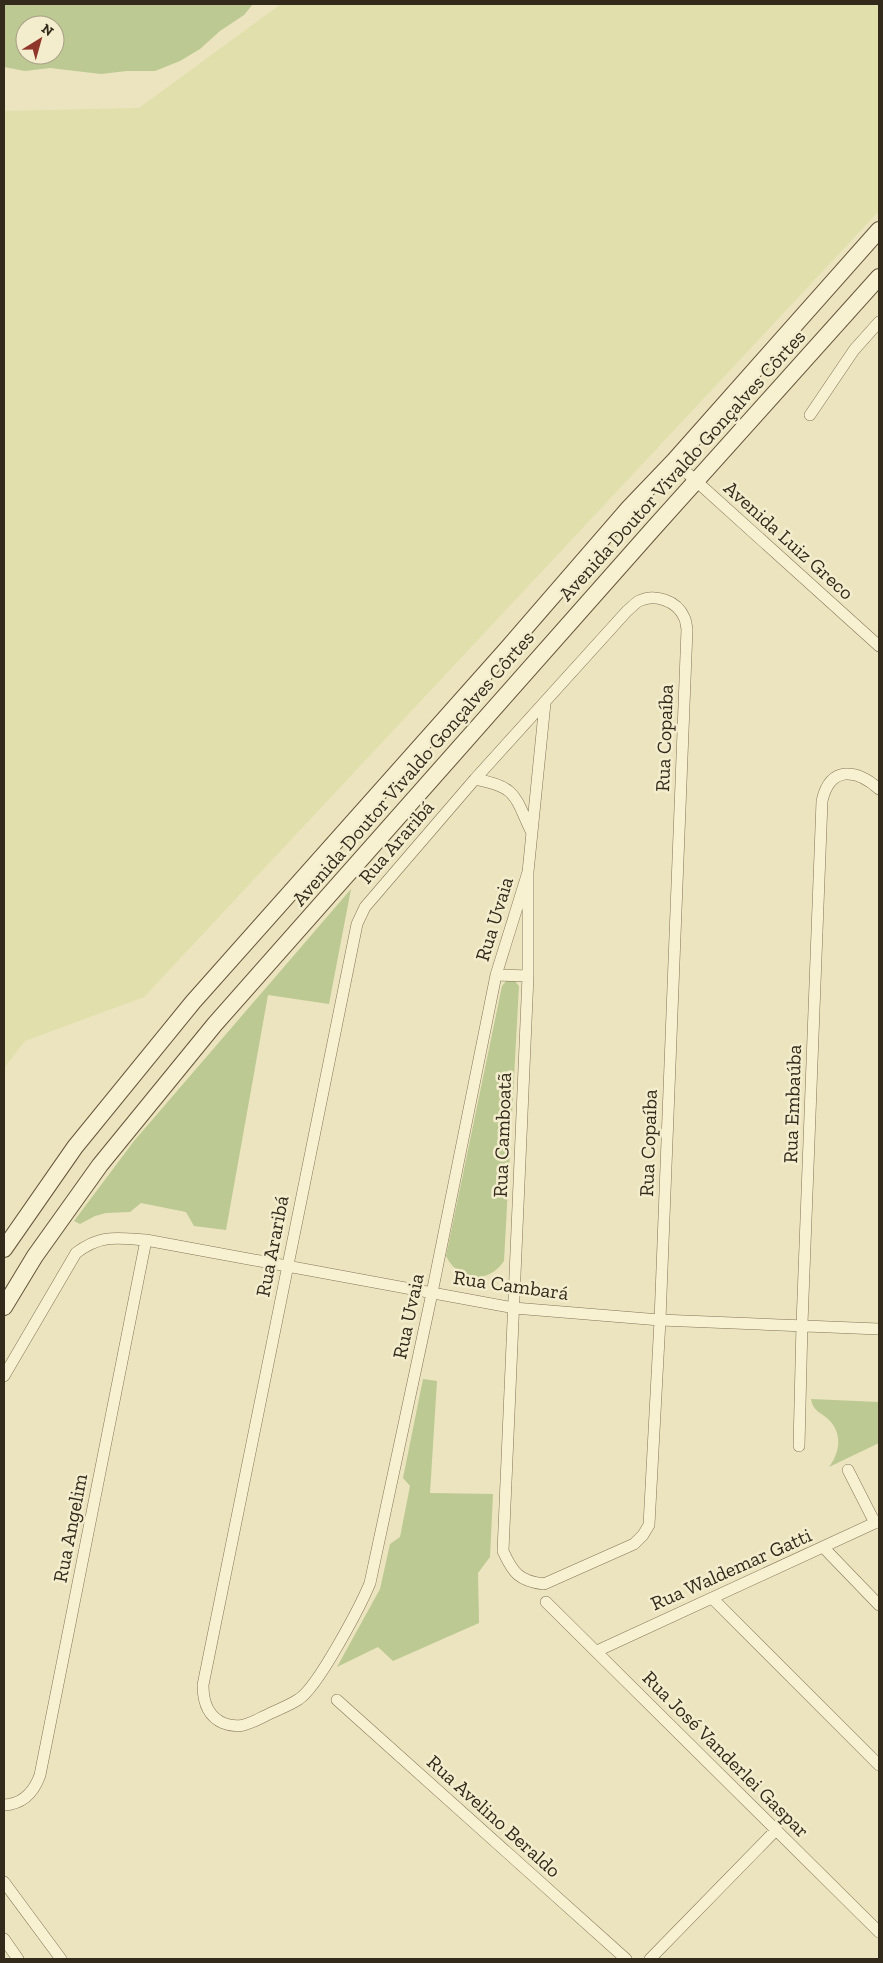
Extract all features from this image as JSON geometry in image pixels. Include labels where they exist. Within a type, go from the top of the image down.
[{"type":"main road","name":"Avenida Doutor Vivaldo Gonçalves Côrtes","points":[[4,1249],[75,1148],[193,1002],[506,650],[629,508],[674,461],[879,230]]},
{"type":"main road","name":"Avenida Doutor Vivaldo Gonçalves Côrtes","points":[[4,1307],[35,1256],[100,1165],[215,1024],[879,277]]},
{"type":"street","points":[[810,416],[854,350],[879,322]]},
{"type":"street","name":"Avenida Luiz Greco","points":[[674,461],[879,646]]},
{"type":"street","name":"Rua Copaíba","points":[[511,1568],[520,1577],[531,1582],[544,1584],[634,1544],[643,1535],[649,1524],[660,1320],[687,629],[684,616],[675,605],[662,598]]},
{"type":"street","name":"Rua Araribá","points":[[251,1724],[241,1727],[230,1726],[220,1722],[206,1706],[203,1696],[203,1685],[357,924],[365,907],[475,779],[627,611],[638,601],[662,598]]},
{"type":"street","name":"Rua Camboatã","points":[[511,1568],[503,1551],[528,976],[528,872],[545,703]]},
{"type":"street","name":"Rua Embaúba","points":[[799,1446],[822,800],[829,784],[844,774],[862,776],[879,789]]},
{"type":"street","points":[[475,779],[494,783],[514,795],[531,831]]},
{"type":"street","name":"Rua Uvaia","points":[[251,1724],[300,1699],[314,1684],[364,1599],[370,1582],[432,1293],[496,975],[528,872]]},
{"type":"street","points":[[496,975],[528,976]]},
{"type":"street","name":"Rua Cambará","points":[[4,1376],[76,1253],[87,1245],[99,1240],[113,1238],[146,1240],[514,1308],[660,1320],[802,1324],[879,1329]]},
{"type":"street","name":"Rua Angelim","points":[[5,1805],[18,1803],[28,1796],[36,1786],[40,1775],[146,1240]]},
{"type":"street","points":[[848,1470],[877,1522]]},
{"type":"street","name":"Rua Waldemar Gatti","points":[[597,1651],[877,1522]]},
{"type":"street","points":[[824,1548],[879,1605]]},
{"type":"street","points":[[712,1598],[879,1765]]},
{"type":"street","name":"Rua José Vanderlei Gaspar","points":[[546,1602],[879,1932]]},
{"type":"street","name":"Rua Avelino Beraldo","points":[[337,1700],[626,1959]]},
{"type":"street","points":[[650,1959],[776,1830]]},
{"type":"street","points":[[4,1882],[61,1959]]},
{"type":"street","points":[[4,1939],[18,1959]]},
{"type":"shaded area","points":[[281,4],[879,4],[879,211],[144,997],[25,1041],[4,1068],[4,111],[139,108]]},
{"type":"green space","points":[[4,4],[253,4],[244,15],[220,31],[200,49],[180,61],[155,71],[127,71],[101,74],[50,68],[25,71],[4,67]]},
{"type":"green space","points":[[351,889],[329,1004],[268,995],[226,1230],[194,1226],[186,1212],[141,1203],[130,1212],[106,1213],[95,1216],[80,1224],[74,1221],[134,1141]]},
{"type":"green space","points":[[507,980],[514,980],[519,986],[504,1261],[490,1274],[482,1277],[473,1277],[458,1271],[446,1256],[502,986]]},
{"type":"green space","points":[[423,1379],[437,1381],[430,1493],[493,1494],[490,1557],[478,1573],[479,1623],[393,1661],[378,1647],[337,1667],[380,1589],[390,1544],[400,1537],[410,1486],[403,1478]]},
{"type":"green space","points":[[811,1399],[879,1402],[879,1443],[829,1467],[836,1455],[838,1436],[833,1424],[815,1409]]}]
